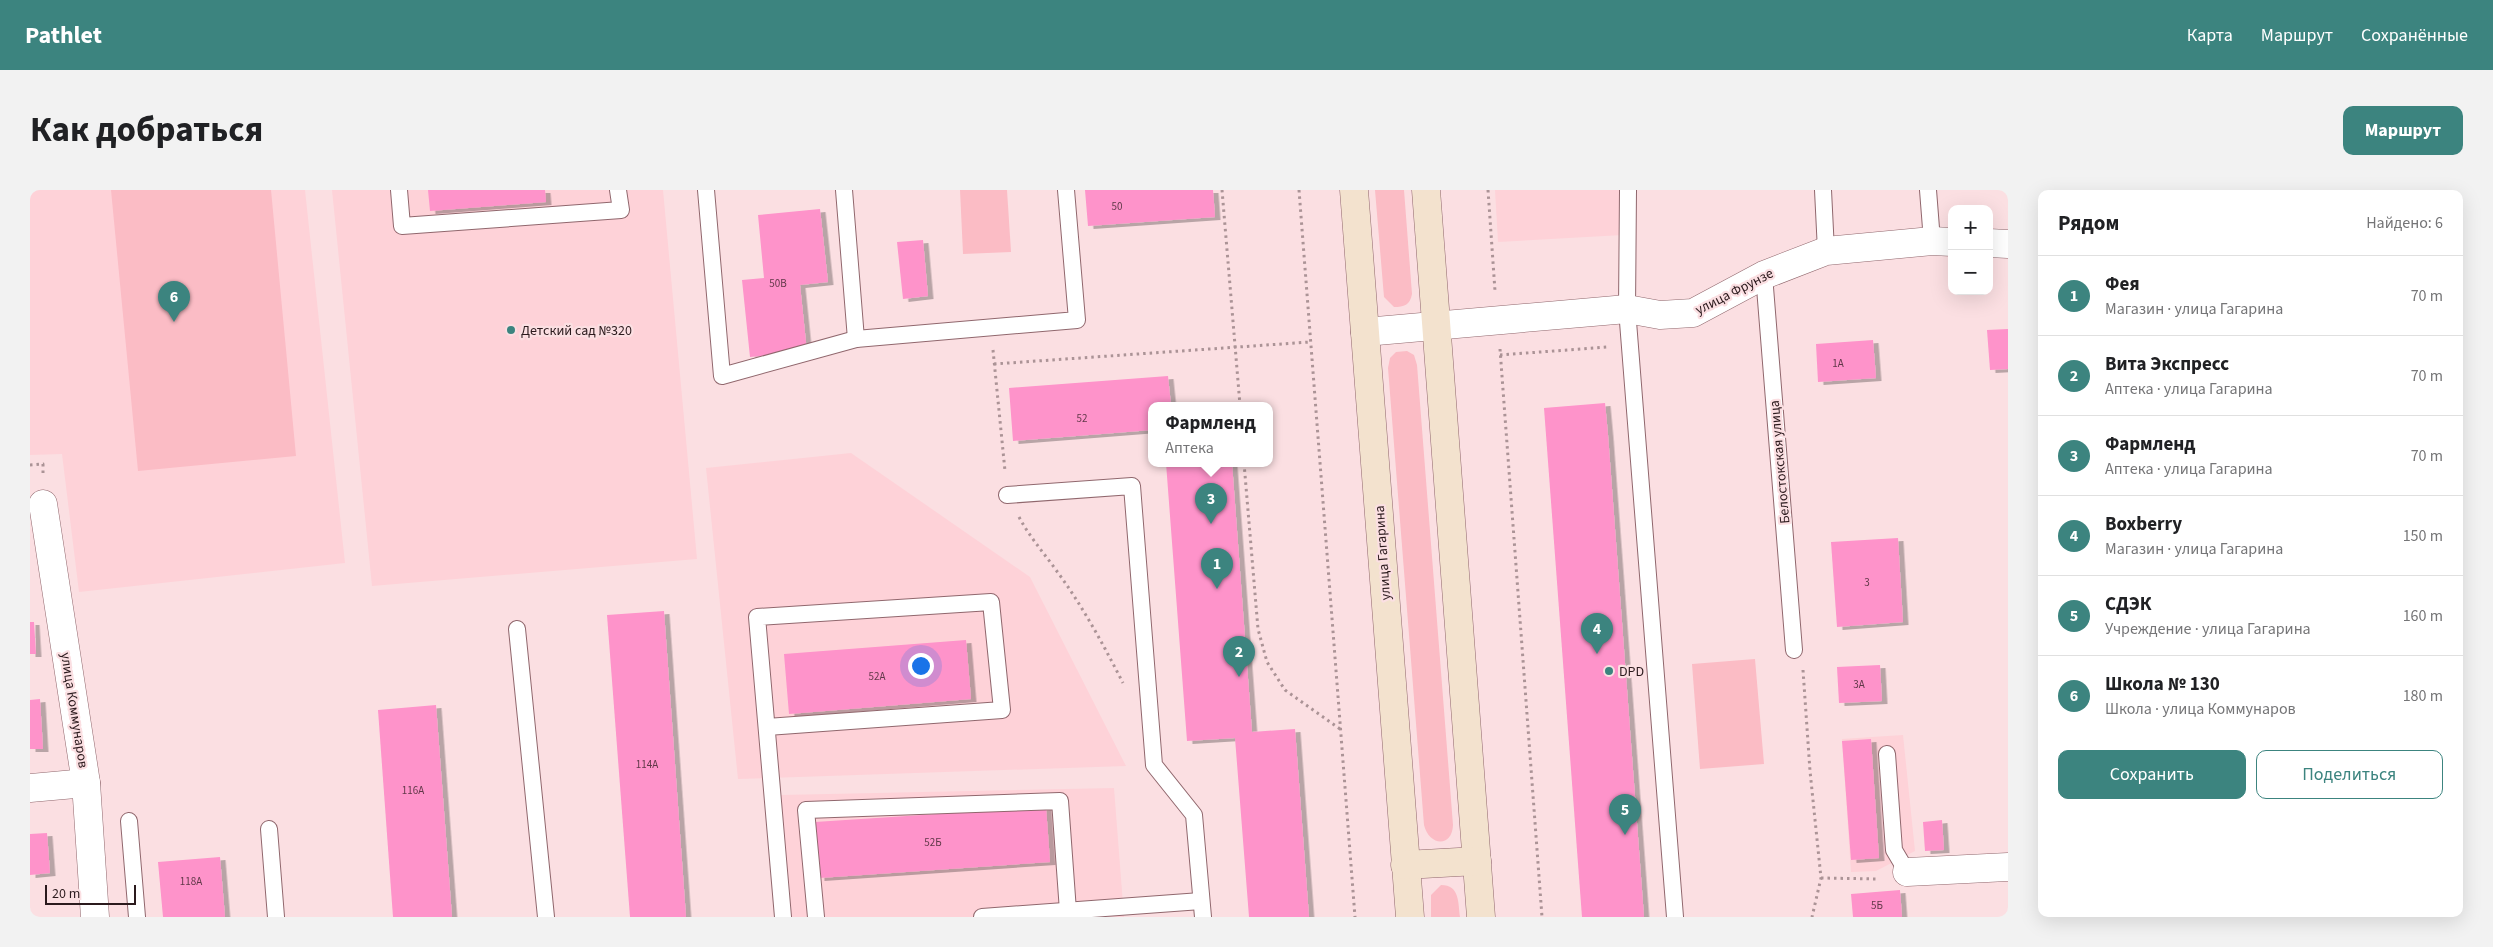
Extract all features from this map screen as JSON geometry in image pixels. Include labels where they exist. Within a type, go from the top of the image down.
[{"type":"main road","name":"улица Гагарина","points":[[1354,190],[1410,917]]},
{"type":"main road","points":[[1426,190],[1481,917]]},
{"type":"main road","points":[[1406,866],[1477,861]]},
{"type":"street","name":"улица Фрунзе","points":[[1365,332],[1627,309],[1660,315],[1693,313],[1764,275],[1826,251],[1942,241]]},
{"type":"street","points":[[1993,243],[2008,244]]},
{"type":"street","name":"улица Коммунаров","points":[[43,504],[86,783],[95,917]]},
{"type":"street","points":[[30,788],[86,783]]},
{"type":"street","points":[[1907,872],[2008,866]]},
{"type":"lane","points":[[399,190],[402,226],[621,210],[618,190]]},
{"type":"lane","points":[[706,190],[722,376],[856,339],[1077,320],[1066,190]]},
{"type":"lane","points":[[844,190],[856,339]]},
{"type":"lane","points":[[1628,190],[1627,309],[1675,917]]},
{"type":"lane","points":[[1823,190],[1826,251]]},
{"type":"lane","points":[[1928,190],[1942,241]]},
{"type":"lane","name":"Белостокская улица","points":[[1764,275],[1794,650]]},
{"type":"lane","points":[[982,917],[1068,911],[1202,909],[1194,815],[1154,765],[1132,486],[1007,496]]},
{"type":"lane","points":[[767,727],[1002,710],[991,602],[757,617],[783,917]]},
{"type":"lane","points":[[517,629],[546,917]]},
{"type":"lane","points":[[1887,754],[1894,850],[1907,872]]},
{"type":"lane","points":[[816,917],[806,810],[1060,801],[1068,911]]},
{"type":"lane","points":[[129,821],[137,917]]},
{"type":"lane","points":[[269,829],[276,917]]},
{"type":"path","points":[[1222,190],[1240,402]]},
{"type":"path","points":[[1299,190],[1355,917]]},
{"type":"path","points":[[1488,190],[1542,917]]},
{"type":"path","points":[[990,328],[1007,496],[1029,535],[1057,571],[1098,634],[1124,686]]},
{"type":"path","points":[[994,364],[1310,342]]},
{"type":"path","points":[[1500,355],[1630,345]]},
{"type":"path","points":[[1244,467],[1258,630],[1267,662],[1284,690],[1340,729]]},
{"type":"path","points":[[1794,650],[1802,664],[1821,878],[1812,917]]},
{"type":"path","points":[[1821,878],[1879,879],[1907,872]]},
{"type":"shaded area","points":[[30,190],[305,190],[345,563],[79,592],[62,454],[30,455]]},
{"type":"shaded area","points":[[111,190],[271,190],[296,456],[138,471]]},
{"type":"shaded area","name":"Детский сад №320","points":[[332,190],[663,190],[697,559],[372,586]]},
{"type":"shaded area","points":[[960,190],[1007,190],[1011,252],[963,254]]},
{"type":"shaded area","points":[[1375,190],[1404,190],[1412,294],[1408,303],[1401,307],[1394,307],[1384,297]]},
{"type":"shaded area","points":[[1495,190],[1619,190],[1623,235],[1498,242]]},
{"type":"shaded area","points":[[1407,351],[1414,355],[1417,365],[1453,825],[1449,838],[1445,841],[1435,840],[1430,837],[1424,825],[1388,368],[1390,358],[1396,352]]},
{"type":"shaded area","points":[[851,453],[1030,577],[1126,766],[738,779],[706,468]]},
{"type":"shaded area","points":[[1755,659],[1764,764],[1700,769],[1692,664]]},
{"type":"shaded area","points":[[1903,735],[1915,851],[1876,871],[1851,872],[1842,739]]},
{"type":"shaded area","points":[[1114,788],[1124,917],[791,917],[781,795]]},
{"type":"shaded area","points":[[1441,885],[1452,888],[1455,891],[1460,917],[1431,917],[1431,895]]},
{"type":"building","points":[[428,190],[545,190],[546,202],[430,211]]},
{"type":"building","points":[[1085,190],[1213,190],[1215,217],[1088,226]]},
{"type":"building","points":[[820,209],[828,282],[800,285],[807,352],[750,357],[742,280],[764,278],[758,215]]},
{"type":"building","points":[[923,240],[928,296],[903,299],[897,242]]},
{"type":"building","points":[[2008,329],[2008,369],[1990,370],[1987,330]]},
{"type":"building","points":[[1873,340],[1876,378],[1818,382],[1816,344]]},
{"type":"building","points":[[1168,376],[1171,402],[1148,402],[1148,430],[1013,441],[1009,388]]},
{"type":"building","points":[[1605,403],[1644,917],[1582,917],[1544,408]]},
{"type":"building","points":[[1166,467],[1232,467],[1252,732],[1295,729],[1309,917],[1249,917],[1235,738],[1187,741]]},
{"type":"building","points":[[1898,538],[1903,622],[1837,627],[1831,542]]},
{"type":"building","points":[[664,611],[686,917],[630,917],[607,615]]},
{"type":"building","points":[[30,622],[34,622],[36,654],[30,654]]},
{"type":"building","points":[[966,640],[971,699],[789,714],[784,654]]},
{"type":"building","points":[[1880,665],[1882,701],[1839,703],[1837,667]]},
{"type":"building","points":[[40,699],[43,749],[30,749],[30,700]]},
{"type":"building","points":[[436,705],[452,917],[393,917],[378,710]]},
{"type":"building","points":[[1871,739],[1879,858],[1851,860],[1842,741]]},
{"type":"building","points":[[1046,807],[1050,862],[819,878],[815,822]]},
{"type":"building","points":[[1942,820],[1944,850],[1925,851],[1923,822]]},
{"type":"building","points":[[47,833],[50,873],[30,875],[30,834]]},
{"type":"building","points":[[220,857],[225,917],[163,917],[158,862]]},
{"type":"building","points":[[1900,890],[1902,917],[1853,917],[1851,894]]},
{"type":"place","name":"Школа № 130","points":[[174,322]]},
{"type":"place","name":"Детский сад №320","points":[[511,330]]},
{"type":"place","name":"Фармленд","points":[[1211,524]]},
{"type":"place","name":"Фея","points":[[1217,589]]},
{"type":"place","name":"Boxberry","points":[[1597,654]]},
{"type":"place","name":"DPD","points":[[1609,671]]},
{"type":"place","name":"Вита Экспресс","points":[[1239,677]]},
{"type":"place","name":"СДЭК","points":[[1625,835]]}]
